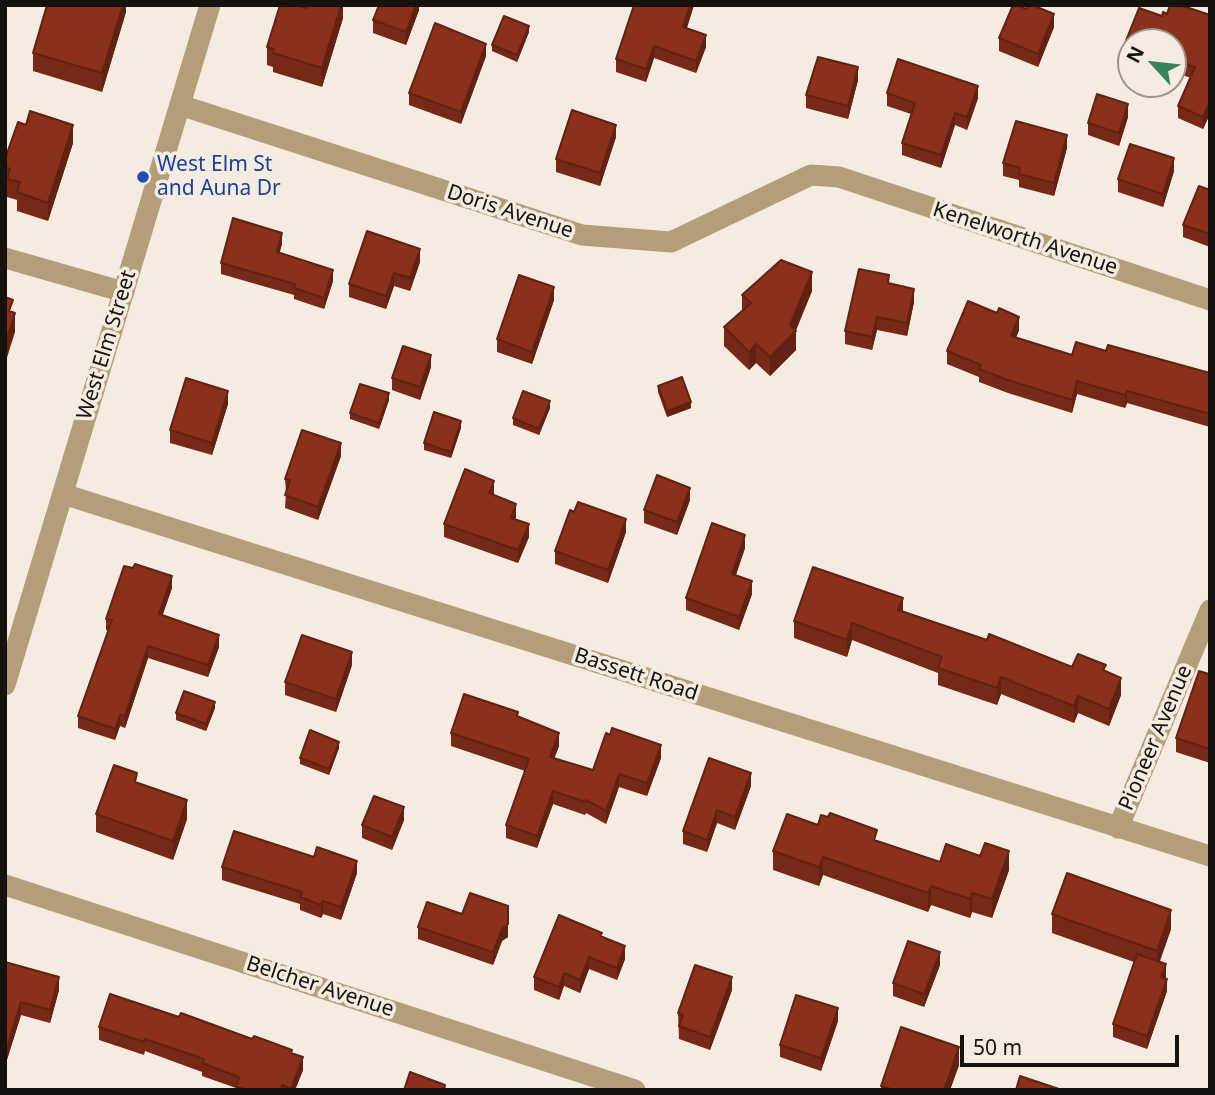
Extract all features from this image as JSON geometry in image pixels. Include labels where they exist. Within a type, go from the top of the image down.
[{"type":"street","name":"West Elm Street","points":[[5,685],[13,633],[63,494],[210,5]]},
{"type":"street","name":"Doris Avenue","points":[[180,105],[582,235],[671,242],[811,175],[839,177]]},
{"type":"street","name":"Kenelworth Avenue","points":[[839,177],[1210,300]]},
{"type":"street","points":[[5,258],[124,292]]},
{"type":"street","name":"Bassett Road","points":[[63,494],[1210,856]]},
{"type":"street","name":"Pioneer Avenue","points":[[1118,828],[1210,610]]},
{"type":"street","name":"Belcher Avenue","points":[[5,884],[635,1090]]},
{"type":"building","points":[[47,5],[123,5],[102,73],[33,53]]},
{"type":"building","points":[[280,5],[307,8],[308,5],[341,5],[322,68],[273,53],[274,49],[267,47]]},
{"type":"building","points":[[379,5],[416,5],[406,32],[373,20]]},
{"type":"building","points":[[634,5],[690,5],[683,27],[706,35],[696,61],[654,46],[646,69],[616,59]]},
{"type":"building","points":[[1013,5],[1026,9],[1028,5],[1032,5],[1054,14],[1038,54],[999,38]]},
{"type":"building","points":[[1170,5],[1180,5],[1210,15],[1210,102],[1203,117],[1178,106],[1181,98],[1187,98],[1187,85],[1195,67],[1187,64],[1187,28],[1131,28],[1139,8],[1162,16],[1163,12],[1167,14]]},
{"type":"building","points":[[504,16],[529,26],[517,55],[492,45]]},
{"type":"building","points":[[435,23],[486,44],[461,112],[409,93]]},
{"type":"building","points":[[818,57],[858,67],[848,106],[806,95]]},
{"type":"building","points":[[898,59],[978,86],[967,117],[955,113],[941,155],[902,143],[915,103],[887,93]]},
{"type":"building","points":[[1097,94],[1128,104],[1119,133],[1088,123]]},
{"type":"building","points":[[572,110],[616,125],[600,173],[556,159]]},
{"type":"building","points":[[30,111],[73,125],[48,203],[17,192],[20,182],[7,179],[10,169],[5,167],[5,159],[18,122],[26,125]]},
{"type":"building","points":[[1016,121],[1067,135],[1054,183],[1019,174],[1020,168],[1003,163]]},
{"type":"building","points":[[1130,144],[1174,158],[1163,194],[1118,179]]},
{"type":"building","points":[[1199,186],[1210,190],[1210,234],[1183,225]]},
{"type":"building","points":[[233,218],[282,233],[277,252],[333,270],[324,298],[294,288],[295,284],[221,263]]},
{"type":"building","points":[[367,231],[420,249],[410,278],[394,273],[386,296],[349,284]]},
{"type":"building","points":[[781,260],[812,272],[790,325],[796,331],[770,357],[756,344],[749,352],[724,327],[751,303],[742,295]]},
{"type":"building","points":[[859,269],[889,275],[888,283],[914,289],[907,323],[877,317],[872,337],[845,331]]},
{"type":"building","points":[[519,275],[554,287],[532,352],[497,339]]},
{"type":"building","points":[[5,297],[13,300],[9,311],[15,313],[5,346]]},
{"type":"building","points":[[968,301],[997,313],[999,308],[1019,317],[1011,336],[1072,355],[1076,342],[1106,351],[1108,345],[1210,373],[1210,414],[1127,391],[1125,395],[1077,381],[1072,400],[979,369],[981,365],[947,351]]},
{"type":"building","points":[[403,346],[431,355],[420,387],[392,378]]},
{"type":"building","points":[[682,377],[691,402],[667,411],[658,386]]},
{"type":"building","points":[[186,378],[228,391],[212,443],[170,430]]},
{"type":"building","points":[[360,384],[389,393],[379,423],[350,413]]},
{"type":"building","points":[[523,391],[550,401],[539,429],[513,418]]},
{"type":"building","points":[[434,412],[461,421],[451,452],[424,443]]},
{"type":"building","points":[[302,430],[341,443],[318,507],[285,495],[290,480],[285,479]]},
{"type":"building","points":[[465,469],[494,481],[489,493],[516,504],[511,518],[529,524],[518,550],[444,524]]},
{"type":"building","points":[[657,475],[690,488],[677,522],[644,510]]},
{"type":"building","points":[[578,502],[626,519],[608,570],[555,551],[570,510],[574,512]]},
{"type":"building","points":[[712,523],[745,535],[732,574],[752,581],[739,617],[686,598]]},
{"type":"building","points":[[135,564],[172,576],[159,614],[219,635],[208,665],[148,646],[125,716],[120,715],[115,729],[78,716],[112,620],[106,619],[124,566],[133,568]]},
{"type":"building","points":[[813,567],[903,598],[898,610],[987,640],[989,634],[1072,667],[1078,654],[1106,665],[1103,670],[1121,678],[1109,709],[1078,696],[1074,706],[1001,677],[997,688],[938,668],[942,657],[852,623],[847,640],[794,621]]},
{"type":"building","points":[[302,635],[352,652],[336,699],[285,682]]},
{"type":"building","points":[[1199,671],[1210,672],[1210,749],[1176,738]]},
{"type":"building","points":[[184,691],[215,702],[206,724],[176,713]]},
{"type":"building","points":[[464,694],[518,712],[517,716],[559,733],[550,757],[593,770],[606,733],[610,735],[612,728],[661,745],[647,783],[619,774],[606,811],[586,800],[585,802],[553,791],[537,836],[506,825],[529,759],[451,733]]},
{"type":"building","points":[[310,730],[339,742],[329,769],[300,758]]},
{"type":"building","points":[[709,758],[751,773],[735,817],[717,810],[707,840],[683,831]]},
{"type":"building","points":[[114,765],[137,773],[135,782],[187,800],[173,841],[96,814]]},
{"type":"building","points":[[374,796],[404,807],[392,837],[362,825]]},
{"type":"building","points":[[830,813],[877,830],[874,840],[940,862],[946,844],[980,856],[985,843],[1009,851],[992,899],[972,893],[970,899],[931,886],[928,893],[823,857],[819,867],[773,851],[787,814],[818,825],[821,815],[828,817]]},
{"type":"building","points":[[234,831],[314,857],[317,847],[357,861],[341,907],[323,901],[321,905],[300,897],[302,892],[222,867]]},
{"type":"building","points":[[1067,873],[1171,910],[1157,951],[1052,914]]},
{"type":"building","points":[[470,893],[508,906],[508,924],[502,929],[493,952],[418,927],[427,902],[462,914]]},
{"type":"building","points":[[559,915],[625,946],[617,968],[589,957],[580,980],[564,973],[559,987],[534,977]]},
{"type":"building","points":[[908,941],[940,952],[924,994],[893,983]]},
{"type":"building","points":[[1137,954],[1166,964],[1161,977],[1167,979],[1147,1036],[1113,1024]]},
{"type":"building","points":[[5,962],[59,977],[50,1010],[21,1002],[5,1053]]},
{"type":"building","points":[[695,965],[732,977],[710,1037],[679,1026],[683,1015],[678,1013]]},
{"type":"building","points":[[110,994],[179,1017],[181,1013],[252,1039],[254,1036],[292,1050],[291,1053],[303,1057],[291,1089],[282,1085],[281,1090],[246,1090],[236,1086],[239,1077],[202,1063],[204,1059],[99,1027]]},
{"type":"building","points":[[796,995],[838,1008],[821,1058],[780,1045]]},
{"type":"building","points":[[901,1027],[959,1047],[944,1090],[894,1090],[881,1086]]},
{"type":"building","points":[[410,1072],[445,1085],[444,1090],[404,1090]]},
{"type":"building","points":[[1020,1076],[1062,1090],[1016,1090]]},
{"type":"place","name":"West Elm St and Auna Dr","points":[[143,177]]}]
